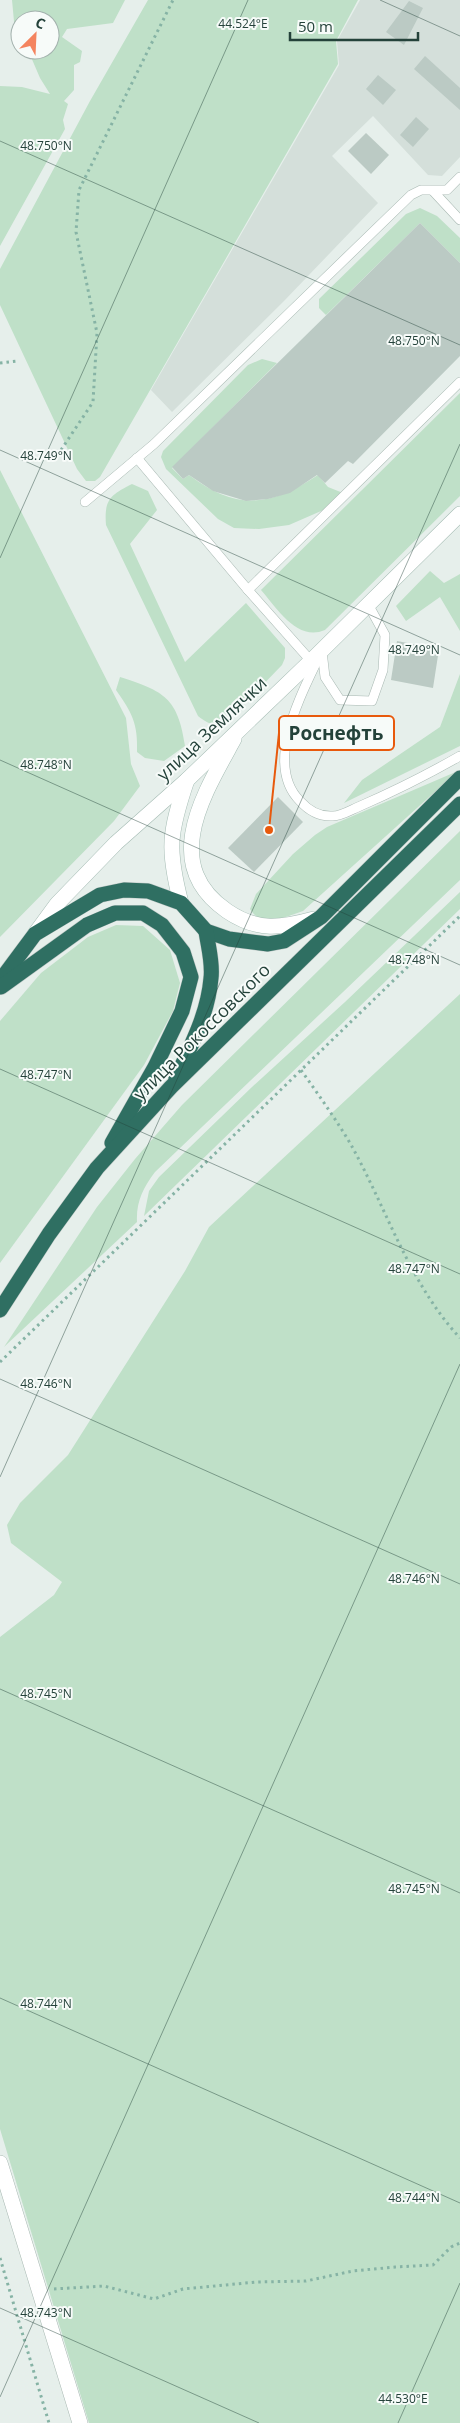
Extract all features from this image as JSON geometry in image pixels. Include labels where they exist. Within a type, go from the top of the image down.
[{"type":"highway","points":[[35,934],[100,895],[124,890],[148,892],[181,903],[206,931],[236,940],[268,944],[284,941],[321,917],[460,778]]},
{"type":"highway","name":"улица Рокоссовского","points":[[0,1310],[49,1234],[98,1168],[171,1087],[460,804]]},
{"type":"highway","points":[[0,987],[87,926],[115,913],[143,913],[162,925],[183,952],[191,978],[182,1011],[155,1067],[98,1168]]},
{"type":"highway","points":[[171,1087],[194,1039],[207,1002],[212,976],[206,931]]},
{"type":"highway","name":"улица Землячки","points":[[0,981],[35,934]]},
{"type":"main road","name":"улица Землячки","points":[[35,934],[57,904],[110,850],[187,780],[239,728],[317,656],[460,514]]},
{"type":"main road","points":[[239,728],[207,788],[196,816],[191,840],[198,883],[211,900],[231,914],[255,925],[275,928],[321,917]]},
{"type":"main road","points":[[181,903],[172,868],[170,842],[174,817],[187,780]]},
{"type":"main road","points":[[0,2163],[80,2423]]},
{"type":"lane","points":[[85,502],[137,458],[411,195],[421,190],[447,190],[460,177]]},
{"type":"lane","points":[[433,191],[460,220]]},
{"type":"lane","points":[[248,590],[460,382]]},
{"type":"lane","points":[[137,458],[248,590],[317,656],[325,677],[340,700],[372,702],[383,670],[385,635],[369,606]]},
{"type":"lane","points":[[317,656],[298,702],[287,737],[287,784],[297,799],[311,813],[334,816],[410,784],[460,756]]},
{"type":"path","points":[[60,450],[93,402],[98,333],[76,232],[79,190],[173,0]]},
{"type":"path","points":[[0,363],[18,360]]},
{"type":"path","points":[[0,1362],[460,916]]},
{"type":"path","points":[[301,1070],[323,1100],[350,1144],[413,1270],[448,1325],[460,1338]]},
{"type":"path","points":[[39,2290],[89,2289],[104,2286],[154,2299],[183,2289],[256,2282],[306,2282],[352,2272],[433,2266],[451,2247],[460,2243]]},
{"type":"path","points":[[0,2258],[49,2423]]},
{"type":"shaded area","points":[[360,0],[460,0],[460,157],[442,176],[428,175],[373,116],[332,156],[378,203],[284,301],[172,412],[151,390],[339,65],[337,41]]},
{"type":"green space","points":[[12,0],[125,0],[113,23],[67,29],[62,37],[82,51],[80,62],[74,65],[74,90],[64,101],[68,104],[63,120],[65,129],[0,246],[0,86],[22,87],[50,94],[32,60],[60,60],[60,10],[13,10]]},
{"type":"green space","points":[[148,0],[358,0],[336,41],[338,64],[100,477],[95,481],[86,481],[77,469],[0,305],[0,269],[90,101]]},
{"type":"green space","points":[[420,208],[437,216],[460,238],[460,263],[420,223],[326,315],[319,308],[319,299],[406,214]]},
{"type":"green space","points":[[262,359],[277,363],[172,468],[183,479],[189,475],[222,495],[238,499],[253,501],[268,499],[301,486],[318,475],[328,487],[343,493],[328,508],[289,525],[259,529],[234,528],[218,519],[166,469],[161,457],[163,451],[248,365]]},
{"type":"green space","points":[[460,393],[460,496],[325,630],[305,631],[288,621],[261,590]]},
{"type":"green space","points":[[0,470],[126,718],[131,764],[140,786],[114,821],[0,937]]},
{"type":"green space","points":[[132,484],[148,491],[157,510],[130,544],[185,662],[246,603],[285,648],[285,658],[282,665],[227,722],[212,724],[198,716],[106,525],[106,510],[110,499]]},
{"type":"green space","points":[[430,571],[444,583],[460,574],[460,631],[440,597],[406,621],[396,606]]},
{"type":"green space","points":[[460,674],[460,746],[344,803],[362,780],[440,727]]},
{"type":"green space","points":[[120,677],[158,692],[173,707],[182,730],[185,746],[164,761],[145,758],[137,752],[133,719],[116,690]]},
{"type":"green space","points":[[458,771],[303,911],[281,919],[267,920],[261,919],[250,909],[256,894],[293,854],[327,827]]},
{"type":"green space","points":[[460,831],[460,880],[155,1172],[141,1196],[137,1222],[4,1347],[97,1207],[135,1159],[182,1105]]},
{"type":"green space","points":[[460,892],[460,909],[144,1216],[149,1191],[159,1177]]},
{"type":"green space","points":[[116,925],[143,926],[170,950],[180,983],[173,1011],[144,1065],[0,1263],[0,1021],[41,973],[88,937]]},
{"type":"green space","points":[[460,994],[460,2423],[89,2423],[0,2129],[0,1637],[54,1595],[62,1582],[11,1543],[7,1525],[20,1503],[68,1455],[185,1271],[209,1227]]},
{"type":"building","points":[[409,1],[423,8],[404,45],[386,32]]},
{"type":"building","points":[[425,56],[460,88],[460,110],[414,69]]},
{"type":"building","points":[[378,75],[396,90],[383,105],[366,89]]},
{"type":"building","points":[[416,117],[429,129],[413,147],[400,135]]},
{"type":"building","points":[[366,133],[389,155],[371,174],[348,151]]},
{"type":"building","points":[[420,223],[460,263],[460,356],[353,464],[348,461],[325,483],[317,475],[290,493],[268,499],[246,501],[213,491],[189,475],[183,479],[172,467]]},
{"type":"building","points":[[397,641],[439,649],[433,688],[391,680]]},
{"type":"building","points":[[278,797],[303,822],[254,872],[228,848]]},
{"type":"place","name":"Роснефть","points":[[269,830]]}]
